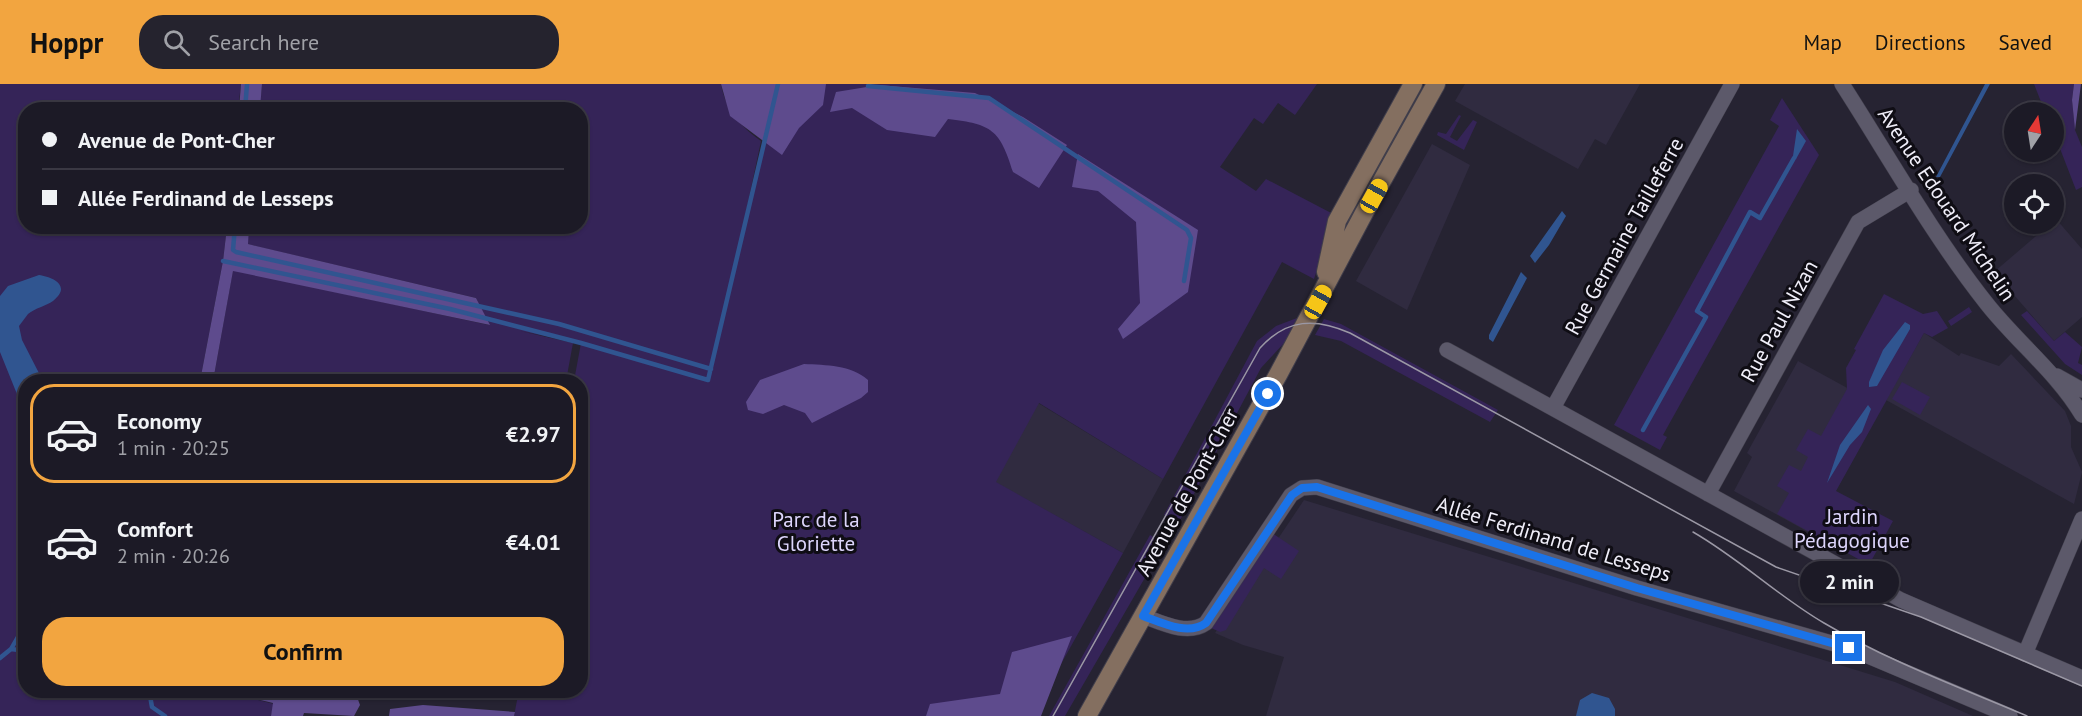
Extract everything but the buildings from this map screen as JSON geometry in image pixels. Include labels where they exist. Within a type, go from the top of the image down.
[{"type":"main road","name":"Avenue de Pont-Cher","points":[[1325,289],[1324,277],[1337,221],[1413,84]]},
{"type":"main road","name":"Avenue de Pont-Cher","points":[[1087,716],[1325,289],[1436,84]]},
{"type":"street","name":"Rue Germaine Tailleferre","points":[[1553,408],[1732,84]]},
{"type":"street","name":"Avenue Edouard Michelin","points":[[1842,84],[1984,299],[2074,401],[2082,415]]},
{"type":"street","name":"Rue Paul Nizan","points":[[1708,494],[1858,222],[1911,190]]},
{"type":"street","points":[[1447,350],[1901,600],[2082,678]]},
{"type":"street","name":"Avenue Edouard Michelin","points":[[2047,370],[2082,390]]},
{"type":"street","name":"Allée Ferdinand de Lesseps","points":[[1143,616],[1184,629],[1200,627],[1206,623],[1292,495],[1302,488],[1317,487],[1637,588],[1849,648],[2003,715]]},
{"type":"street","points":[[2025,654],[2082,519]]},
{"type":"shaded area","points":[[241,84],[262,84],[261,102],[240,102]]},
{"type":"shaded area","points":[[721,84],[826,84],[823,105],[799,128],[782,155],[730,116]]},
{"type":"shaded area","points":[[1465,84],[1640,84],[1606,145],[1595,139],[1578,169],[1455,101]]},
{"type":"shaded area","points":[[2074,84],[2081,84],[2075,130],[2072,100]]},
{"type":"shaded area","points":[[879,85],[975,93],[1023,117],[1067,145],[1039,188],[1013,172],[1004,147],[998,138],[975,123],[948,119],[935,137],[887,130],[852,108],[830,112],[836,92]]},
{"type":"shaded area","points":[[1432,144],[1470,165],[1407,310],[1356,281]]},
{"type":"shaded area","points":[[1078,154],[1198,230],[1188,292],[1123,339],[1118,329],[1140,303],[1136,222],[1098,191],[1072,187]]},
{"type":"shaded area","points":[[2064,228],[2082,249],[2082,317],[2054,341],[1994,272],[2038,234],[2064,234]]},
{"type":"shaded area","points":[[226,234],[249,234],[248,244],[476,298],[490,325],[233,271],[214,374],[201,374]]},
{"type":"shaded area","points":[[1924,333],[1959,356],[1961,353],[1999,366],[2011,354],[2065,411],[2071,426],[2071,447],[2082,472],[2074,504],[1886,400]]},
{"type":"shaded area","points":[[1798,361],[1882,407],[1812,534],[1734,491],[1752,457],[1747,453]]},
{"type":"shaded area","points":[[804,364],[854,371],[868,380],[868,392],[861,398],[812,423],[805,413],[784,405],[763,414],[748,410],[746,402],[760,380]]},
{"type":"shaded area","points":[[1038,403],[1163,479],[1123,553],[995,482]]},
{"type":"shaded area","points":[[1304,500],[1895,682],[1973,716],[1266,716],[1284,657],[1243,645],[1215,633]]},
{"type":"shaded area","points":[[1072,636],[1041,716],[926,716],[930,704],[1000,694],[1012,652]]},
{"type":"shaded area","points":[[252,698],[357,698],[360,705],[354,716],[304,713],[303,716],[271,716],[273,703]]},
{"type":"shaded area","points":[[423,705],[515,712],[514,716],[389,716],[390,709]]},
{"type":"green space","points":[[0,84],[241,84],[239,102],[18,102],[18,234],[226,234],[201,374],[18,374],[18,698],[250,698],[274,704],[271,716],[0,716]]},
{"type":"green space","name":"Parc de la Gloriette","points":[[262,84],[721,84],[726,101],[735,117],[761,141],[732,278],[777,84],[1317,84],[1295,115],[1278,103],[1263,124],[1254,118],[1220,167],[1256,191],[1266,179],[1335,215],[1314,279],[1282,262],[1163,479],[1039,403],[996,482],[1123,553],[1032,716],[514,716],[517,698],[588,698],[588,374],[575,374],[581,343],[520,331],[573,343],[567,374],[214,374],[233,270],[489,325],[476,298],[247,244],[248,234],[588,234],[588,102],[261,102]]},
{"type":"green space","points":[[2034,84],[2074,84],[2072,100],[2075,130],[2082,147],[2082,187],[2076,190],[2064,159],[2064,102],[2041,102]]},
{"type":"green space","points":[[1782,98],[1819,155],[1663,435],[1667,437],[1660,450],[1614,425],[1779,126],[1770,120]]},
{"type":"green space","points":[[1459,115],[1461,116],[1450,137],[1457,141],[1473,120],[1477,122],[1464,150],[1437,135],[1438,132],[1446,134]]},
{"type":"green space","name":"Jardin Pédagogique","points":[[1884,294],[1923,314],[1937,311],[1948,328],[1932,337],[1924,333],[1836,491],[1893,521],[1869,565],[1777,514],[1789,493],[1777,486],[1789,465],[1801,471],[1808,457],[1796,450],[1808,429],[1821,436],[1847,389],[1846,368],[1856,350],[1854,349]]},
{"type":"green space","points":[[1969,307],[1972,312],[1951,326],[1948,321]]},
{"type":"green space","points":[[2027,311],[2054,341],[2065,332],[2082,347],[2078,363],[2082,365],[2082,375],[2065,364],[2021,315]]},
{"type":"green space","points":[[1297,318],[1285,342],[1261,368],[1179,522],[1164,515],[1257,341],[1276,326]]},
{"type":"green space","points":[[1324,319],[1341,324],[1498,410],[1490,422],[1341,341],[1315,335]]},
{"type":"green space","points":[[1902,382],[1930,397],[1920,415],[1892,399]]},
{"type":"green space","points":[[1272,533],[1299,551],[1281,579],[1264,568],[1226,630],[1220,632],[1209,627]]},
{"type":"green space","points":[[1150,535],[1165,543],[1065,716],[1049,716]]},
{"type":"water","points":[[1985,84],[1990,84],[1940,177],[1936,177]]},
{"type":"water","points":[[1797,129],[1806,141],[1796,159],[1793,156]]},
{"type":"water","points":[[1562,211],[1566,216],[1535,263],[1530,256]]},
{"type":"water","points":[[1521,272],[1527,278],[1493,342],[1489,339],[1489,335]]},
{"type":"water","points":[[39,275],[55,280],[61,287],[61,291],[53,301],[28,314],[19,326],[22,340],[39,374],[18,374],[18,397],[0,352],[0,296],[8,286]]},
{"type":"water","points":[[1905,322],[1910,325],[1910,329],[1877,386],[1869,387],[1883,350]]},
{"type":"water","points":[[1868,405],[1871,409],[1862,432],[1850,445],[1827,483],[1840,445]]},
{"type":"water","points":[[1592,693],[1609,698],[1615,709],[1615,716],[1576,716],[1580,700]]},
{"type":"waterway","points":[[246,102],[247,84]]},
{"type":"waterway","points":[[223,261],[450,309],[581,343],[708,380],[778,84]]},
{"type":"waterway","points":[[868,86],[989,98],[1187,230],[1191,238],[1184,281]]},
{"type":"waterway","points":[[1643,430],[1706,317],[1697,311],[1750,212],[1760,218],[1794,158]]},
{"type":"waterway","points":[[234,234],[233,250],[236,252],[559,324],[711,369]]},
{"type":"waterway","points":[[0,658],[11,649],[18,637]]},
{"type":"waterway","points":[[11,649],[18,650]]},
{"type":"waterway","points":[[150,698],[152,707],[165,716]]},
{"type":"tram line","points":[[1053,716],[1260,348],[1270,338],[1291,326],[1314,323],[1350,333],[1776,567],[1921,617],[2082,686]]},
{"type":"tram line","points":[[1693,532],[1807,613],[1848,637],[1924,673],[2027,716]]},
{"type":"route","points":[[1268,394],[1143,616],[1184,629],[1194,629],[1206,623],[1292,495],[1302,488],[1317,487],[1637,588],[1849,648]]}]
